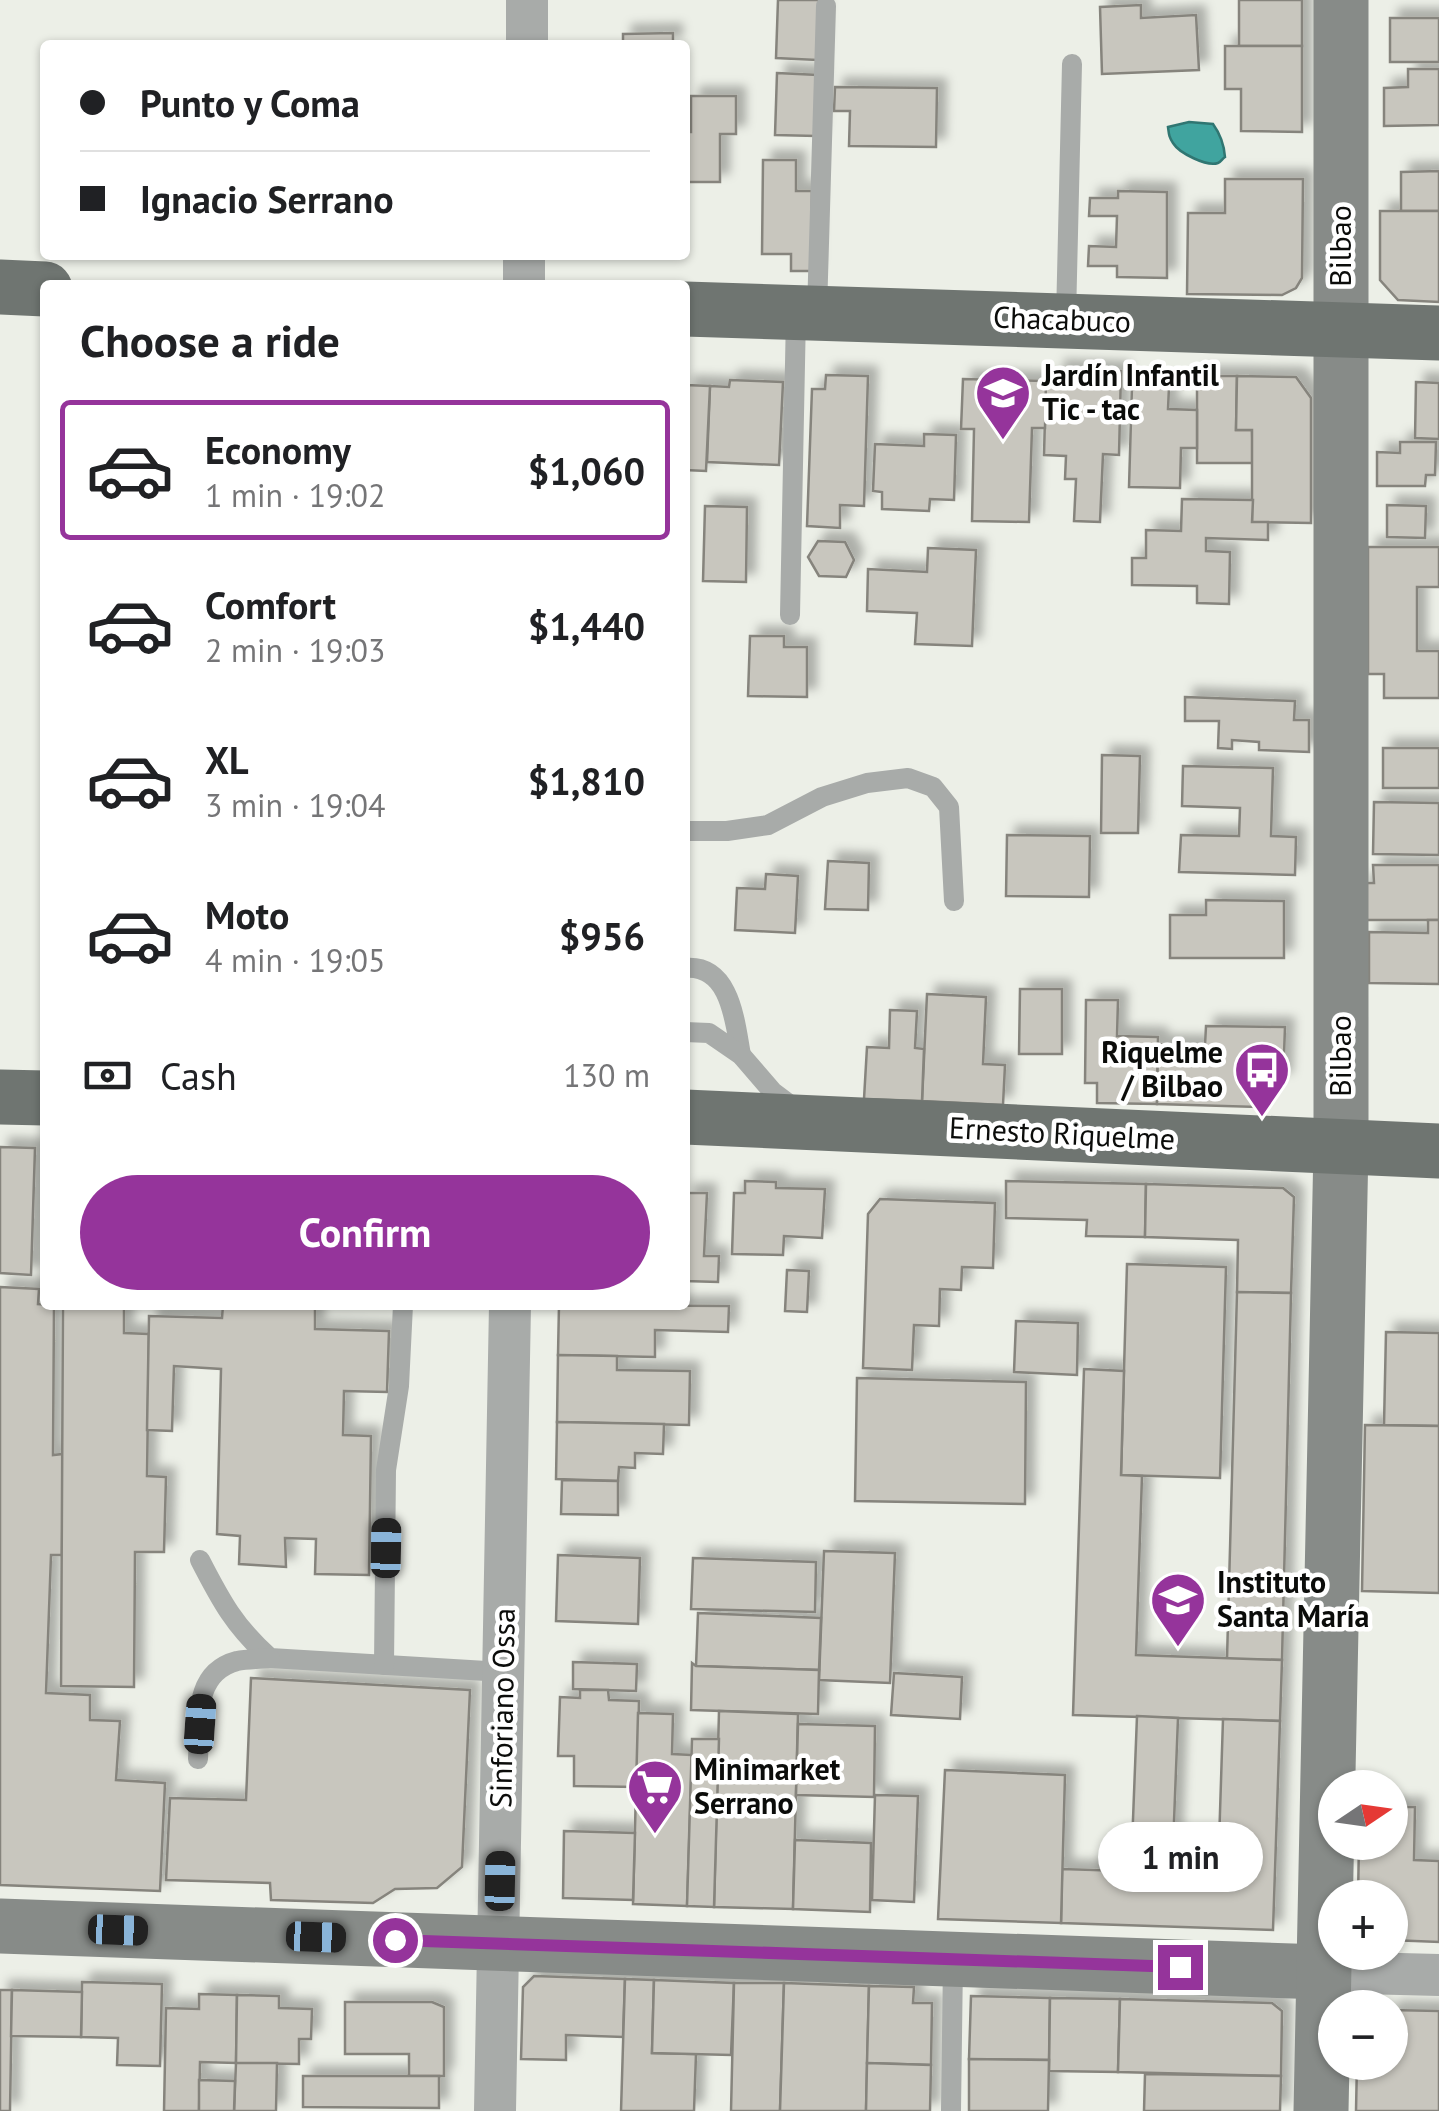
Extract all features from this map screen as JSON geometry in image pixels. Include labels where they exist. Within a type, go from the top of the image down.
[{"type":"main road","points":[[0,288],[40,289]]},
{"type":"main road","name":"Chacabuco","points":[[690,309],[1439,333]]},
{"type":"main road","points":[[0,1097],[40,1098]]},
{"type":"main road","name":"Ernesto Riquelme","points":[[690,1117],[1439,1150]]},
{"type":"street","points":[[526,40],[527,0]]},
{"type":"street","name":"Bilbao","points":[[1321,2111],[1342,1146],[1341,0]]},
{"type":"street","name":"Sinforiano Ossa","points":[[495,2111],[510,1310]]},
{"type":"street","points":[[0,1926],[1439,1975]]},
{"type":"lane","points":[[790,615],[826,6]]},
{"type":"lane","points":[[1066,320],[1072,64]]},
{"type":"lane","points":[[690,830],[768,826],[822,797],[868,783],[908,778],[933,787],[948,807],[954,901]]},
{"type":"lane","points":[[690,968],[716,978],[732,1002],[741,1055]]},
{"type":"lane","points":[[690,1032],[709,1033],[741,1055],[773,1092],[815,1123]]},
{"type":"lane","points":[[384,1665],[386,1470],[399,1386],[403,1310]]},
{"type":"lane","points":[[200,1560],[223,1606],[246,1638],[270,1658]]},
{"type":"lane","points":[[198,1759],[203,1690],[212,1673],[236,1662],[270,1658],[503,1672]]},
{"type":"lane","points":[[950,2111],[953,1959]]},
{"type":"water","points":[[1189,122],[1213,124],[1224,148],[1225,157],[1220,162],[1201,161],[1173,143],[1168,127]]},
{"type":"building","points":[[778,0],[819,0],[817,60],[776,58]]},
{"type":"building","points":[[1239,0],[1302,0],[1302,46],[1239,46]]},
{"type":"building","points":[[1141,5],[1141,18],[1196,15],[1199,70],[1102,74],[1100,7]]},
{"type":"building","points":[[1390,18],[1439,18],[1439,62],[1390,62]]},
{"type":"building","points":[[673,33],[673,40],[623,40],[623,34]]},
{"type":"building","points":[[1225,46],[1302,46],[1302,132],[1241,131],[1241,89],[1225,89]]},
{"type":"building","points":[[1408,69],[1439,69],[1439,125],[1384,126],[1384,88],[1408,87]]},
{"type":"building","points":[[777,73],[818,75],[816,136],[775,135]]},
{"type":"building","points":[[835,87],[937,88],[936,147],[849,146],[850,111],[834,111]]},
{"type":"building","points":[[691,96],[736,96],[736,134],[720,134],[720,182],[690,182]]},
{"type":"building","points":[[763,160],[796,160],[796,191],[812,191],[811,271],[791,271],[791,254],[762,254]]},
{"type":"building","points":[[1439,171],[1439,211],[1401,211],[1401,172]]},
{"type":"building","points":[[1225,179],[1303,179],[1302,278],[1296,288],[1282,295],[1187,294],[1188,213],[1225,213]]},
{"type":"building","points":[[1118,191],[1167,192],[1167,278],[1117,277],[1117,266],[1088,266],[1089,246],[1116,247],[1117,216],[1089,216],[1090,198],[1118,198]]},
{"type":"building","points":[[1380,211],[1439,211],[1439,302],[1398,300],[1380,280]]},
{"type":"building","points":[[1056,369],[1121,371],[1119,455],[1103,454],[1100,522],[1074,521],[1076,479],[1065,479],[1066,456],[1044,455],[1046,381],[1056,382]]},
{"type":"building","points":[[826,375],[868,376],[864,506],[840,505],[840,528],[807,526],[812,389],[825,389]]},
{"type":"building","points":[[1197,376],[1237,376],[1236,430],[1252,430],[1253,463],[1197,463]]},
{"type":"building","points":[[1237,376],[1296,377],[1311,398],[1311,523],[1252,522],[1252,430],[1236,430]]},
{"type":"building","name":"Jardín Infantil Tic - tac","points":[[963,379],[1046,381],[1045,428],[1032,428],[1029,522],[972,521],[974,429],[961,429]]},
{"type":"building","points":[[730,380],[783,382],[779,465],[707,462],[710,386],[729,387]]},
{"type":"building","points":[[1416,382],[1439,383],[1439,439],[1415,438]]},
{"type":"building","points":[[690,385],[710,386],[706,471],[690,470]]},
{"type":"building","points":[[1132,386],[1169,387],[1168,409],[1197,410],[1197,448],[1181,448],[1180,488],[1129,487]]},
{"type":"building","points":[[924,434],[956,435],[954,500],[930,499],[929,511],[882,509],[882,492],[873,491],[875,444],[924,446]]},
{"type":"building","points":[[1400,442],[1436,442],[1435,475],[1426,475],[1425,486],[1377,486],[1377,452],[1400,453]]},
{"type":"building","points":[[1182,499],[1253,500],[1252,522],[1268,522],[1268,540],[1206,538],[1206,551],[1230,552],[1229,604],[1197,603],[1197,586],[1132,585],[1132,558],[1146,558],[1146,530],[1181,531]]},
{"type":"building","points":[[1387,505],[1426,506],[1425,538],[1387,537]]},
{"type":"building","points":[[705,506],[747,507],[746,582],[703,581]]},
{"type":"building","points":[[818,541],[845,542],[854,560],[846,577],[819,576],[808,557]]},
{"type":"building","points":[[1368,547],[1439,547],[1439,587],[1417,587],[1417,651],[1439,651],[1439,698],[1384,698],[1384,674],[1368,674]]},
{"type":"building","points":[[928,548],[976,550],[972,646],[915,644],[917,613],[867,611],[868,569],[927,572]]},
{"type":"building","points":[[750,636],[784,636],[784,647],[807,647],[807,697],[748,696]]},
{"type":"building","points":[[1185,697],[1295,701],[1294,720],[1309,720],[1309,752],[1259,750],[1259,742],[1232,740],[1232,749],[1218,748],[1219,721],[1185,721]]},
{"type":"building","points":[[1383,748],[1439,748],[1439,788],[1383,788]]},
{"type":"building","points":[[1102,755],[1140,756],[1138,833],[1101,833]]},
{"type":"building","points":[[1183,766],[1273,768],[1271,836],[1296,837],[1295,875],[1179,872],[1181,835],[1239,836],[1240,808],[1182,806]]},
{"type":"building","points":[[1374,802],[1439,803],[1439,855],[1373,854]]},
{"type":"building","points":[[1007,835],[1090,836],[1089,897],[1006,896]]},
{"type":"building","points":[[828,861],[869,863],[868,910],[825,909]]},
{"type":"building","points":[[1373,865],[1439,865],[1439,920],[1362,920],[1362,883],[1374,883]]},
{"type":"building","points":[[766,874],[798,876],[795,933],[735,930],[737,888],[765,889]]},
{"type":"building","points":[[1206,900],[1284,901],[1284,958],[1170,958],[1170,915],[1206,915]]},
{"type":"building","points":[[1428,920],[1439,920],[1439,984],[1369,983],[1369,932],[1428,933]]},
{"type":"building","points":[[1020,989],[1062,989],[1062,1054],[1019,1054]]},
{"type":"building","points":[[927,994],[986,997],[983,1064],[1005,1065],[1003,1105],[922,1101]]},
{"type":"building","points":[[1086,1000],[1118,1000],[1117,1036],[1158,1037],[1157,1104],[1097,1103],[1097,1083],[1085,1083]]},
{"type":"building","points":[[890,1010],[917,1011],[915,1048],[924,1049],[922,1101],[864,1099],[867,1047],[889,1048]]},
{"type":"building","points":[[1206,1026],[1285,1027],[1283,1081],[1259,1081],[1258,1107],[1157,1104],[1158,1044],[1205,1045]]},
{"type":"building","points":[[0,1147],[35,1148],[31,1275],[0,1273]]},
{"type":"building","points":[[745,1181],[776,1182],[776,1188],[825,1189],[822,1238],[784,1236],[783,1255],[732,1254],[734,1193],[745,1193]]},
{"type":"building","points":[[1006,1181],[1146,1184],[1145,1237],[1086,1236],[1087,1220],[1006,1218]]},
{"type":"building","points":[[1146,1184],[1283,1188],[1294,1197],[1291,1293],[1237,1292],[1238,1240],[1145,1237]]},
{"type":"building","points":[[690,1193],[707,1193],[704,1256],[719,1256],[718,1282],[690,1281]]},
{"type":"building","points":[[880,1199],[995,1203],[993,1268],[962,1267],[961,1290],[940,1289],[939,1326],[914,1325],[912,1370],[863,1368],[868,1214]]},
{"type":"building","points":[[1127,1264],[1226,1267],[1220,1478],[1121,1475]]},
{"type":"building","points":[[787,1270],[809,1271],[807,1312],[785,1311]]},
{"type":"building","points":[[0,1287],[39,1289],[40,1310],[54,1310],[53,1455],[63,1454],[62,1555],[51,1555],[46,1693],[90,1695],[90,1720],[120,1721],[116,1780],[165,1783],[160,1891],[0,1885]]},
{"type":"building","points":[[1237,1292],[1291,1293],[1282,1660],[1227,1659]]},
{"type":"building","points":[[690,1306],[729,1306],[728,1332],[655,1330],[655,1357],[558,1355],[559,1310],[690,1310]]},
{"type":"building","points":[[63,1310],[124,1310],[124,1333],[149,1334],[147,1476],[166,1477],[164,1552],[135,1552],[134,1687],[61,1686]]},
{"type":"building","points":[[223,1310],[315,1310],[315,1329],[389,1331],[387,1392],[344,1391],[343,1435],[371,1436],[369,1575],[315,1574],[316,1539],[285,1538],[286,1567],[239,1564],[240,1536],[217,1534],[221,1369],[174,1366],[172,1431],[147,1430],[149,1316],[222,1318]]},
{"type":"building","points":[[1016,1321],[1078,1323],[1077,1375],[1014,1372]]},
{"type":"building","points":[[1386,1332],[1439,1333],[1439,1426],[1384,1425]]},
{"type":"building","points":[[558,1355],[617,1356],[617,1370],[690,1371],[689,1425],[557,1422]]},
{"type":"building","points":[[1084,1369],[1124,1371],[1121,1475],[1142,1476],[1136,1655],[1282,1660],[1280,1721],[1073,1715]]},
{"type":"building","points":[[857,1378],[1026,1382],[1025,1504],[855,1501]]},
{"type":"building","points":[[557,1422],[664,1424],[663,1454],[635,1453],[635,1468],[619,1467],[618,1481],[556,1479]]},
{"type":"building","points":[[1365,1425],[1439,1426],[1439,1593],[1362,1591]]},
{"type":"building","points":[[562,1480],[618,1481],[618,1515],[561,1514]]},
{"type":"building","points":[[824,1551],[895,1553],[890,1683],[819,1680]]},
{"type":"building","points":[[558,1555],[640,1558],[638,1624],[556,1621]]},
{"type":"building","points":[[693,1558],[816,1562],[815,1612],[691,1609]]},
{"type":"building","points":[[698,1613],[821,1618],[819,1670],[696,1666]]},
{"type":"building","points":[[573,1662],[637,1664],[636,1691],[573,1689]]},
{"type":"building","points":[[692,1663],[819,1670],[818,1714],[691,1710]]},
{"type":"building","points":[[894,1673],[962,1677],[960,1719],[891,1715]]},
{"type":"building","points":[[251,1678],[470,1690],[462,1867],[437,1888],[395,1889],[373,1903],[271,1900],[270,1883],[166,1880],[170,1798],[246,1800]]},
{"type":"building","points":[[580,1690],[608,1690],[609,1700],[639,1701],[637,1787],[574,1786],[574,1756],[558,1756],[560,1697],[580,1698]]},
{"type":"building","points":[[719,1711],[798,1714],[793,1909],[714,1907]]},
{"type":"building","points":[[638,1713],[673,1714],[672,1754],[692,1755],[687,1906],[633,1904]]},
{"type":"building","points":[[1137,1716],[1178,1718],[1172,1873],[1131,1871]]},
{"type":"building","points":[[1223,1719],[1280,1721],[1273,1930],[1061,1923],[1062,1869],[1218,1874]]},
{"type":"building","points":[[798,1724],[875,1726],[874,1797],[796,1795]]},
{"type":"building","points":[[692,1739],[719,1739],[714,1907],[687,1906]]},
{"type":"building","points":[[945,1770],[1065,1775],[1061,1923],[938,1919]]},
{"type":"building","points":[[875,1795],[918,1796],[914,1902],[872,1900]]},
{"type":"building","points":[[1408,1807],[1415,1807],[1414,1860],[1439,1861],[1439,1942],[1408,1941],[1408,1880],[1358,1880],[1359,1860],[1408,1860]]},
{"type":"building","points":[[564,1831],[635,1833],[633,1900],[563,1898]]},
{"type":"building","points":[[795,1840],[871,1843],[870,1912],[793,1909]]},
{"type":"building","points":[[534,1976],[625,1979],[623,2037],[566,2035],[566,2060],[521,2059],[523,1987]]},
{"type":"building","points":[[625,1979],[654,1980],[652,2053],[696,2054],[694,2111],[621,2111]]},
{"type":"building","points":[[654,1980],[734,1983],[731,2055],[652,2053]]},
{"type":"building","points":[[82,1982],[162,1984],[160,2066],[117,2065],[118,2038],[81,2037]]},
{"type":"building","points":[[734,1983],[784,1983],[780,2111],[731,2111]]},
{"type":"building","points":[[784,1983],[869,1986],[866,2111],[780,2111]]},
{"type":"building","points":[[869,1986],[914,1987],[913,2003],[932,2003],[931,2065],[867,2063]]},
{"type":"building","points":[[0,1990],[12,1990],[10,2111],[0,2111]]},
{"type":"building","points":[[12,1990],[82,1992],[81,2037],[11,2036]]},
{"type":"building","points":[[199,1994],[237,1995],[236,2063],[200,2062],[199,2111],[164,2111],[166,2008],[199,2009]]},
{"type":"building","points":[[237,1995],[279,1996],[279,2008],[312,2009],[311,2039],[299,2039],[299,2064],[236,2063]]},
{"type":"building","points":[[971,1996],[1050,1998],[1049,2060],[969,2059]]},
{"type":"building","points":[[1050,1998],[1120,1999],[1118,2072],[1049,2071]]},
{"type":"building","points":[[1120,1999],[1272,2003],[1282,2011],[1281,2076],[1118,2072]]},
{"type":"building","points":[[345,2002],[432,2002],[444,2007],[444,2076],[409,2076],[409,2054],[345,2054]]},
{"type":"building","points":[[1408,2010],[1439,2011],[1439,2111],[1356,2111],[1357,2080],[1408,2080]]},
{"type":"building","points":[[969,2059],[1049,2060],[1048,2111],[969,2111]]},
{"type":"building","points":[[236,2063],[277,2063],[276,2111],[234,2111]]},
{"type":"building","points":[[867,2063],[931,2065],[930,2111],[866,2111]]},
{"type":"building","points":[[1145,2074],[1281,2076],[1280,2111],[1144,2111]]},
{"type":"building","points":[[303,2076],[439,2076],[439,2108],[303,2107]]},
{"type":"building","points":[[199,2080],[235,2081],[234,2111],[199,2111]]},
{"type":"place","name":"Jardín Infantil Tic - tac","points":[[1003,442]]},
{"type":"place","name":"Riquelme / Bilbao","points":[[1262,1119]]},
{"type":"place","name":"Instituto Santa María","points":[[1178,1649]]},
{"type":"place","name":"Minimarket Serrano","points":[[655,1836]]},
{"type":"route","points":[[395,1940],[1180,1967]]}]
